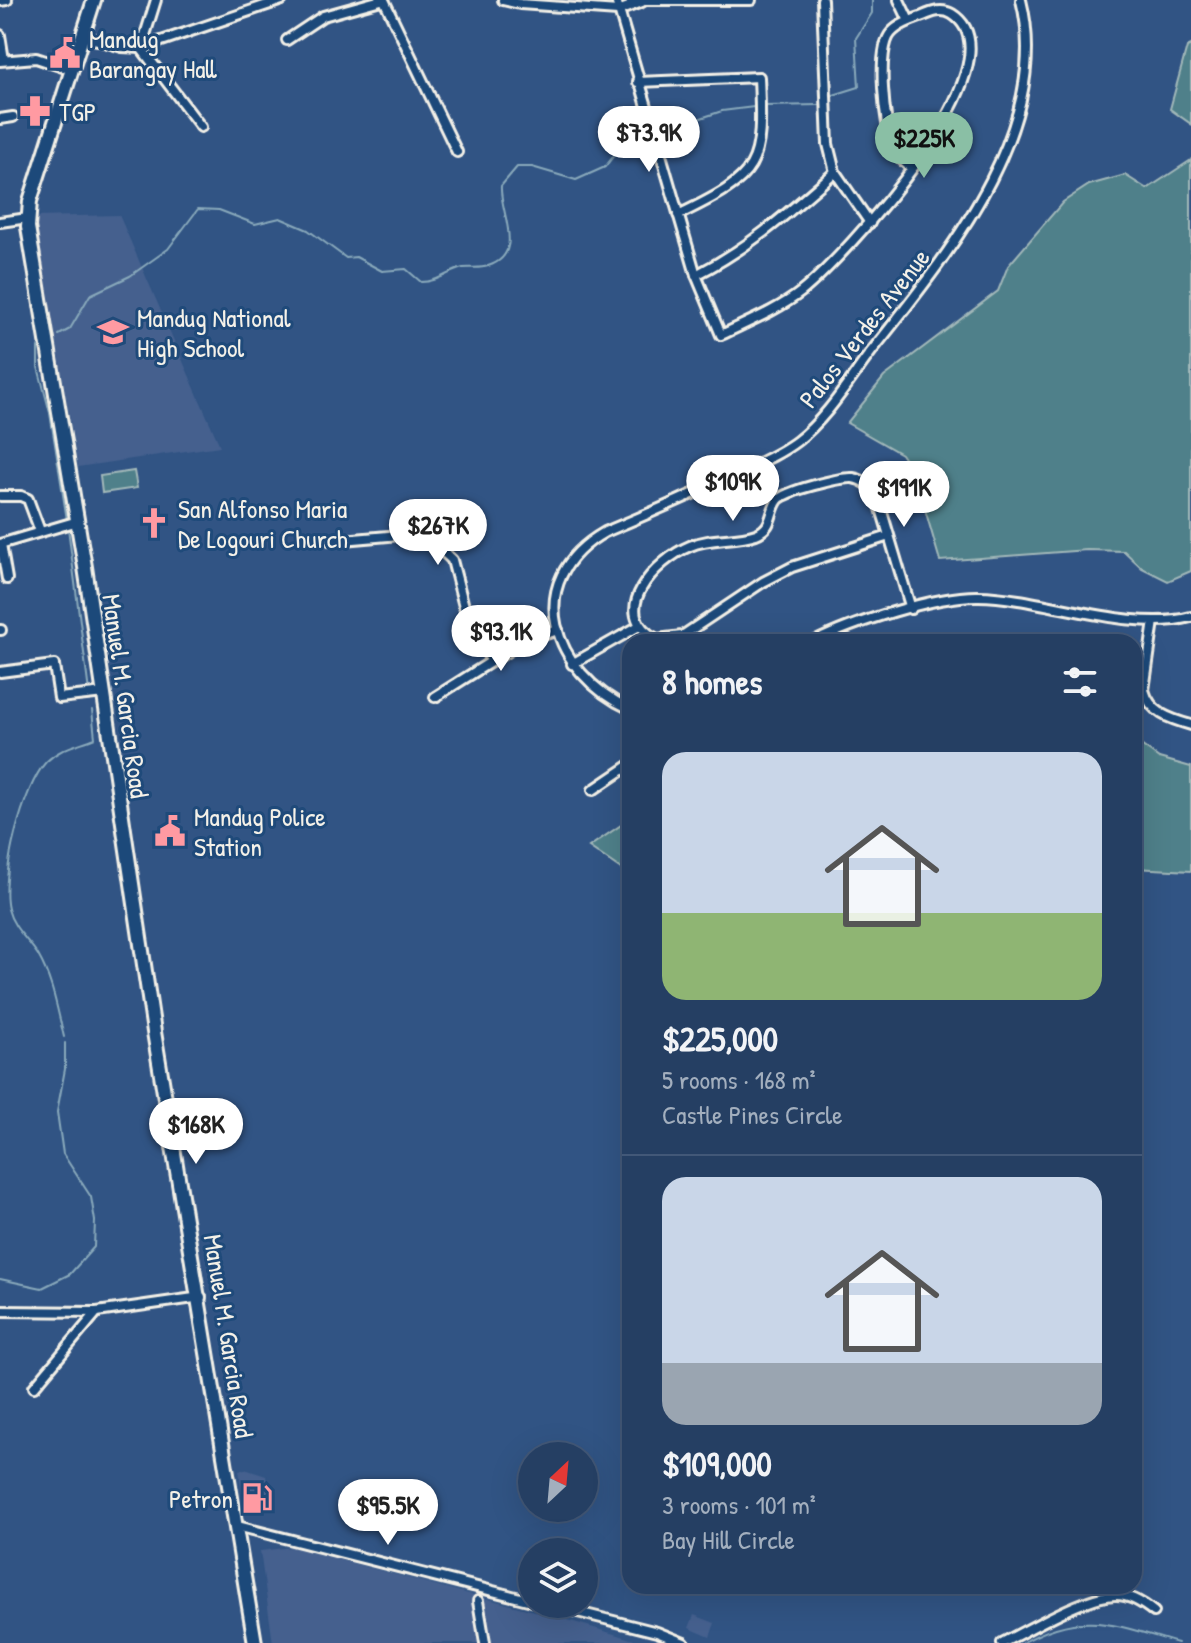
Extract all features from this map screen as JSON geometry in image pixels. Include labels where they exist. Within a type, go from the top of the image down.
[{"type":"main road","name":"Manuel M. Garcia Road","points":[[94,0],[28,218],[78,521],[154,1032],[201,1297],[255,1643]]},
{"type":"street","points":[[0,1],[7,0]]},
{"type":"street","points":[[141,48],[156,0]]},
{"type":"street","points":[[83,36],[122,47],[141,48],[282,0]]},
{"type":"street","points":[[287,40],[323,16],[383,0],[457,152]]},
{"type":"street","points":[[503,0],[618,11],[642,2]]},
{"type":"street","points":[[616,0],[696,275],[721,335],[801,292],[870,223],[912,169],[959,96],[968,57],[966,35],[954,15],[936,11],[909,21],[891,33],[883,61],[890,139],[899,157],[912,169]]},
{"type":"street","points":[[630,0],[751,0]]},
{"type":"street","points":[[822,0],[826,125],[835,172],[870,223]]},
{"type":"street","points":[[899,0],[909,21]]},
{"type":"street","name":"Palos Verdes Avenue","points":[[622,704],[584,680],[572,664],[558,630],[556,588],[566,564],[605,532],[768,459],[800,439],[817,422],[953,247],[1013,128],[1027,50],[1027,23],[1021,0]]},
{"type":"street","points":[[0,35],[2,60],[36,58],[72,70]]},
{"type":"street","points":[[141,48],[201,127]]},
{"type":"street","points":[[638,82],[759,77],[762,136],[754,161],[732,185],[678,215]]},
{"type":"street","points":[[0,119],[13,117]]},
{"type":"street","points":[[696,275],[739,253],[763,236],[835,172]]},
{"type":"street","points":[[0,222],[28,218]]},
{"type":"street","points":[[650,634],[639,626],[635,602],[648,576],[689,546],[764,530],[779,498],[839,479],[852,478],[869,484],[883,509],[911,609]]},
{"type":"street","points":[[0,496],[28,499],[40,531]]},
{"type":"street","points":[[7,579],[1,544],[78,521]]},
{"type":"street","points":[[331,541],[400,535],[432,541],[452,560],[468,622],[491,660]]},
{"type":"street","points":[[685,634],[775,575],[889,536]]},
{"type":"street","points":[[832,634],[911,609],[981,596],[1154,621],[1191,617]]},
{"type":"street","points":[[1154,621],[1144,690],[1146,700],[1151,708],[1170,719],[1191,725]]},
{"type":"street","points":[[625,634],[639,626]]},
{"type":"street","points":[[435,697],[524,641],[558,630]]},
{"type":"street","points":[[572,664],[622,636]]},
{"type":"street","points":[[0,672],[54,665],[59,698],[104,693]]},
{"type":"street","points":[[593,790],[622,770]]},
{"type":"street","points":[[0,1311],[97,1312],[201,1297]]},
{"type":"street","points":[[34,1387],[97,1312]]},
{"type":"street","points":[[237,1526],[518,1597]]},
{"type":"street","points":[[1002,1643],[1037,1623],[1114,1595],[1135,1600],[1154,1612]]},
{"type":"street","points":[[478,1601],[485,1643]]},
{"type":"street","points":[[598,1617],[657,1632],[684,1643]]},
{"type":"shaded area","name":"Mandug National High School","points":[[119,215],[220,446],[78,467],[35,217]]},
{"type":"shaded area","points":[[239,1470],[266,1476],[271,1509],[245,1513]]},
{"type":"shaded area","points":[[291,1547],[518,1607],[518,1618],[561,1618],[644,1643],[273,1643],[260,1551]]},
{"type":"shaded area","points":[[694,1615],[715,1623],[710,1637],[689,1628]]},
{"type":"green space","points":[[1191,45],[1191,124],[1170,109],[1187,47]]},
{"type":"green space","points":[[1191,160],[1191,571],[1168,581],[1142,568],[1124,551],[1087,550],[940,561],[915,475],[901,454],[847,423],[884,377],[998,291],[1008,266],[1063,202],[1089,185],[1125,175],[1147,189]]},
{"type":"green space","points":[[134,471],[137,488],[102,493],[100,476]]},
{"type":"green space","points":[[1142,746],[1159,758],[1191,767],[1191,871],[1142,868]]},
{"type":"green space","points":[[622,824],[622,870],[589,847]]},
{"type":"waterway","points":[[830,96],[859,87],[856,38],[872,13],[872,0]]},
{"type":"waterway","points":[[764,106],[820,105]]},
{"type":"waterway","points":[[659,132],[722,111],[754,107]]},
{"type":"waterway","points":[[59,335],[70,329],[90,295],[130,276],[168,249],[198,209],[219,210],[255,224],[280,218],[308,230],[346,258],[356,257],[382,271],[406,269],[421,282],[427,282],[463,268],[488,266],[500,260],[509,242],[501,186],[517,167],[532,167],[576,180],[605,167],[619,149],[647,139]]},
{"type":"waterway","points":[[38,347],[38,367],[50,413],[67,520]]},
{"type":"waterway","points":[[68,528],[89,692]]},
{"type":"waterway","points":[[64,1037],[43,965],[10,916],[7,876],[15,832],[37,774],[58,753],[95,738],[92,710]]},
{"type":"waterway","points":[[0,1279],[42,1288],[70,1274],[94,1247],[95,1221],[91,1197],[63,1154],[57,1112],[65,1069],[65,1043]]},
{"type":"waterway","points":[[1022,1643],[1044,1632],[1082,1623],[1117,1626],[1178,1643]]},
{"type":"place","name":"Mandug Barangay Hall","points":[[65,53]]},
{"type":"place","name":"TGP","points":[[35,111]]},
{"type":"place","name":"Mandug National High School","points":[[113,332]]},
{"type":"place","name":"San Alfonso Maria De Logouri Church","points":[[154,523]]},
{"type":"place","name":"Mandug Police Station","points":[[170,831]]},
{"type":"place","name":"Petron","points":[[257,1498]]}]
